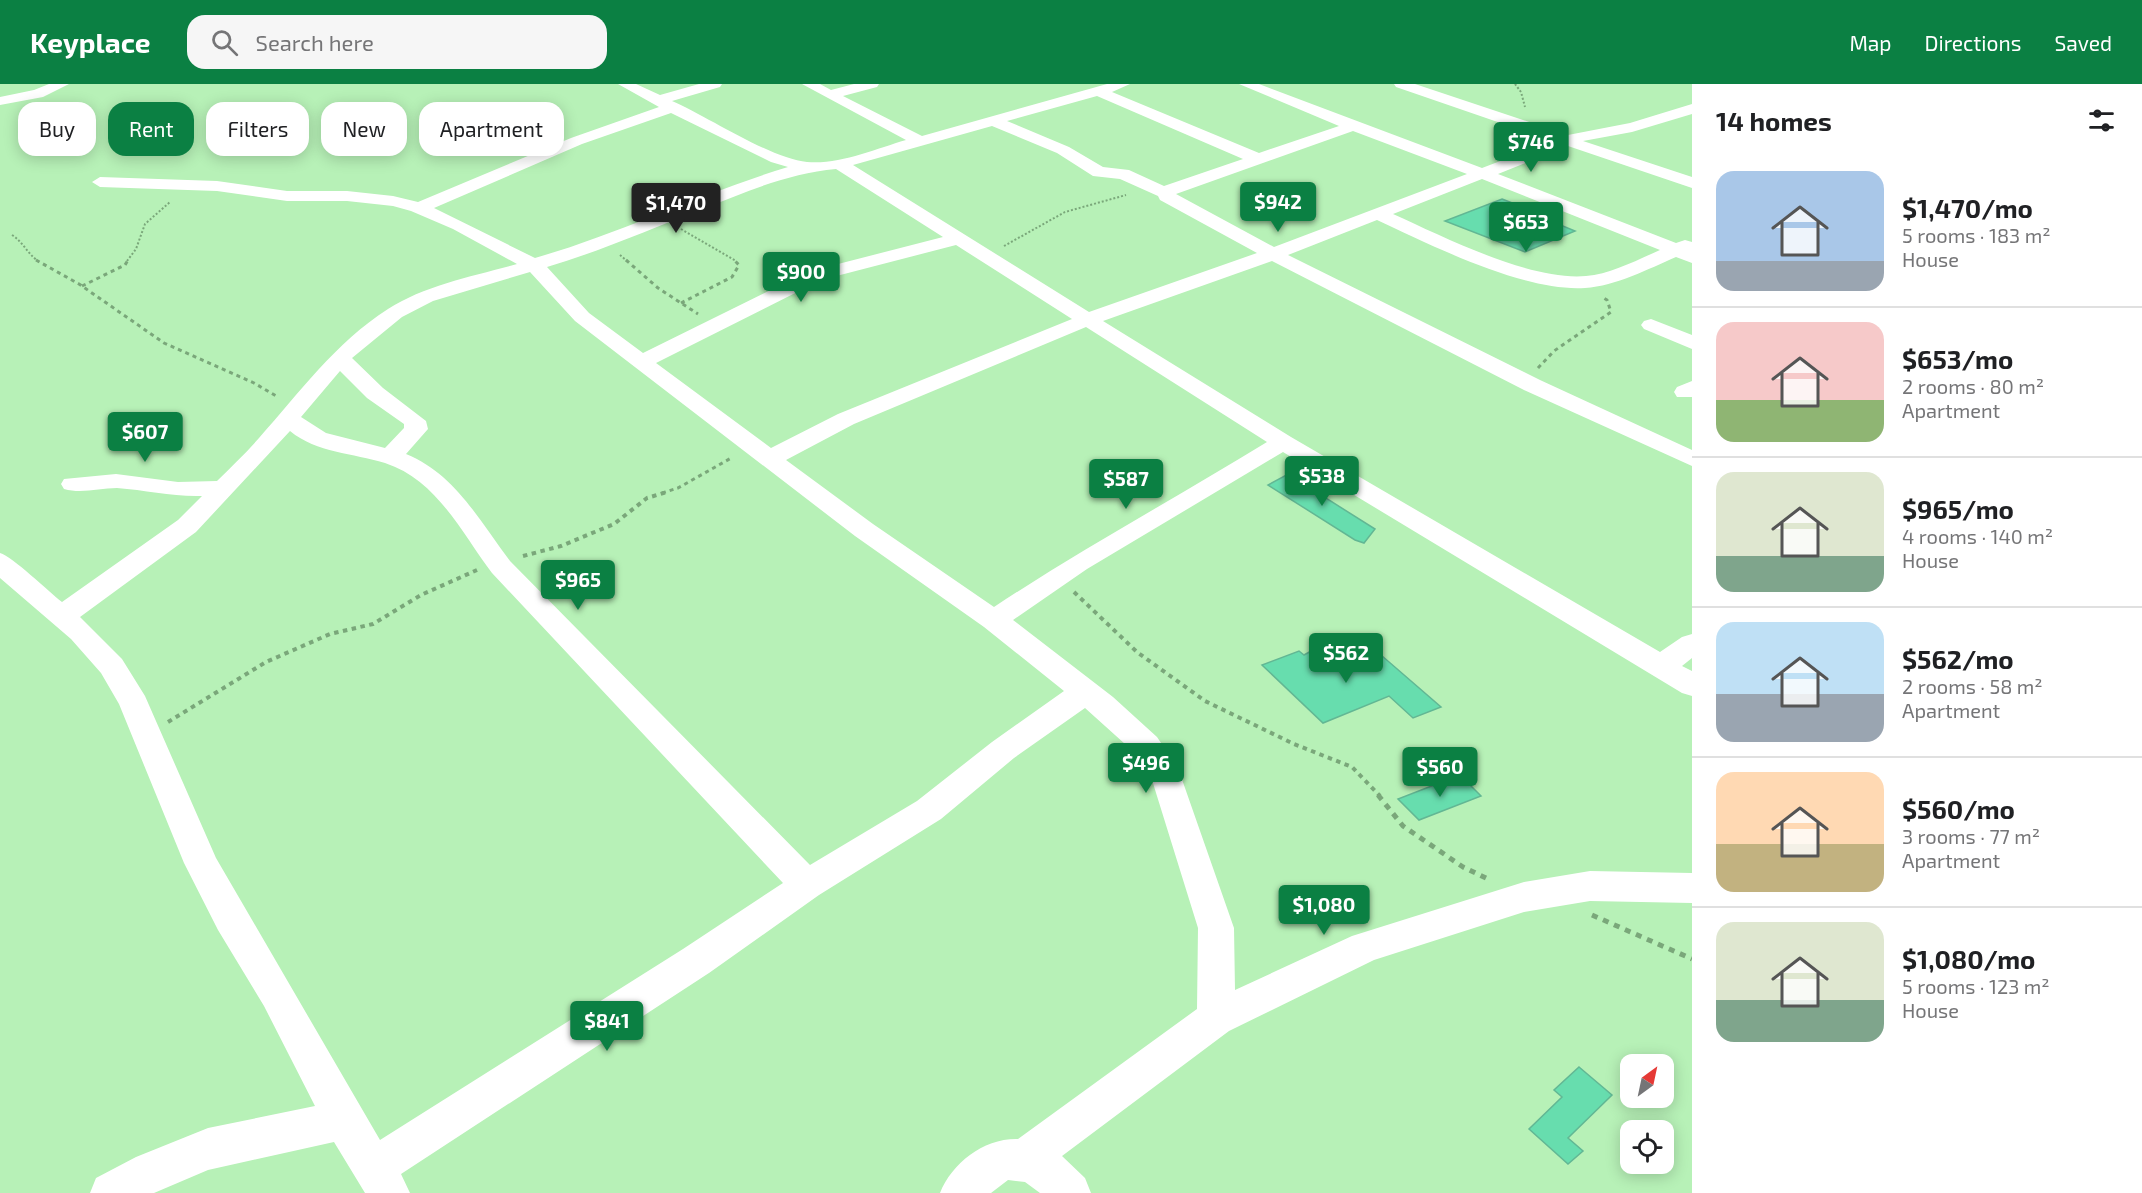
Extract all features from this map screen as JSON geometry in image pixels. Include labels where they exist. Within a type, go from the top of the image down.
[{"type":"street","points":[[0,101],[38,94],[62,84]]},
{"type":"street","points":[[625,84],[777,159],[806,166]]},
{"type":"street","points":[[419,208],[480,185],[597,132],[715,84]]},
{"type":"street","points":[[809,84],[920,141]]},
{"type":"street","points":[[831,94],[872,84]]},
{"type":"street","points":[[62,616],[187,526],[292,414],[340,358],[395,312],[426,297],[535,266],[607,242],[747,185],[806,166],[839,164],[1123,84]]},
{"type":"street","points":[[1246,84],[1351,127],[1687,250]]},
{"type":"street","points":[[1401,84],[1692,183]]},
{"type":"street","points":[[1434,95],[1454,89]]},
{"type":"street","points":[[1098,91],[1256,158]]},
{"type":"street","points":[[761,453],[1086,320],[1273,254],[1569,140],[1632,128],[1692,109]]},
{"type":"street","points":[[991,120],[1070,153],[1099,172],[1123,174],[1161,190],[1168,200],[1273,254],[1532,385],[1692,459]]},
{"type":"street","points":[[1161,190],[1351,127]]},
{"type":"street","points":[[839,164],[1283,442],[1692,685]]},
{"type":"street","points":[[100,182],[198,185],[297,197],[367,198],[419,208],[459,225],[535,266],[582,317],[864,530],[994,620],[1085,692],[1146,745],[1167,777],[1187,832],[1216,928],[1216,1018]]},
{"type":"street","points":[[1378,214],[1495,262],[1569,283],[1591,281],[1687,250]]},
{"type":"street","points":[[643,361],[712,324],[827,272],[957,238]]},
{"type":"street","points":[[1651,325],[1692,343]]},
{"type":"street","points":[[340,358],[359,379],[390,405],[416,420],[416,429],[390,457]]},
{"type":"street","points":[[292,414],[303,432],[327,443],[390,457],[412,466],[434,480],[469,522],[498,563],[807,885]]},
{"type":"street","points":[[994,620],[1059,576],[1283,442]]},
{"type":"street","points":[[73,484],[116,481],[178,489],[222,488]]},
{"type":"street","points":[[0,562],[62,616],[112,666],[134,704],[201,862],[231,919],[277,994],[344,1120],[381,1180],[807,885],[929,810],[1003,750],[1085,692]]},
{"type":"street","points":[[1661,666],[1692,644]]},
{"type":"street","points":[[1024,1160],[1076,1119],[1216,1018],[1365,947],[1534,895],[1590,886],[1678,890],[1692,888]]},
{"type":"street","points":[[111,1193],[151,1172],[208,1149],[344,1120]]},
{"type":"street","points":[[961,1193],[996,1162],[1024,1160],[1054,1175],[1070,1193]]},
{"type":"path","points":[[82,286],[125,265],[136,249],[145,224],[176,197],[198,185]]},
{"type":"path","points":[[985,256],[1072,209],[1161,190]]},
{"type":"path","points":[[671,216],[688,235],[729,255],[739,265],[732,277],[681,303]]},
{"type":"path","points":[[12,235],[22,241],[24,250],[48,268],[82,286],[140,331],[180,352],[255,382],[292,414]]},
{"type":"path","points":[[607,242],[636,271],[712,324]]},
{"type":"path","points":[[1532,385],[1545,357],[1559,345],[1603,320],[1611,312],[1607,300],[1569,283]]},
{"type":"path","points":[[147,735],[266,662],[314,639],[373,624],[448,582],[498,563],[533,555],[588,536],[614,524],[647,498],[678,488],[761,453]]},
{"type":"path","points":[[1059,576],[1137,652],[1205,701],[1294,744],[1353,767],[1369,783],[1402,826],[1463,867],[1692,959]]},
{"type":"building","points":[[1502,199],[1575,231],[1525,252],[1445,221]]},
{"type":"building","points":[[1290,473],[1324,493],[1321,495],[1375,529],[1364,543],[1355,540],[1268,485]]},
{"type":"building","points":[[1322,645],[1351,667],[1381,655],[1441,707],[1413,718],[1389,696],[1323,723],[1262,665],[1299,651],[1304,655]]},
{"type":"building","points":[[1460,775],[1481,796],[1419,820],[1398,799]]},
{"type":"building","points":[[1579,1067],[1612,1095],[1568,1138],[1583,1151],[1568,1164],[1529,1129],[1562,1097],[1554,1090]]}]
